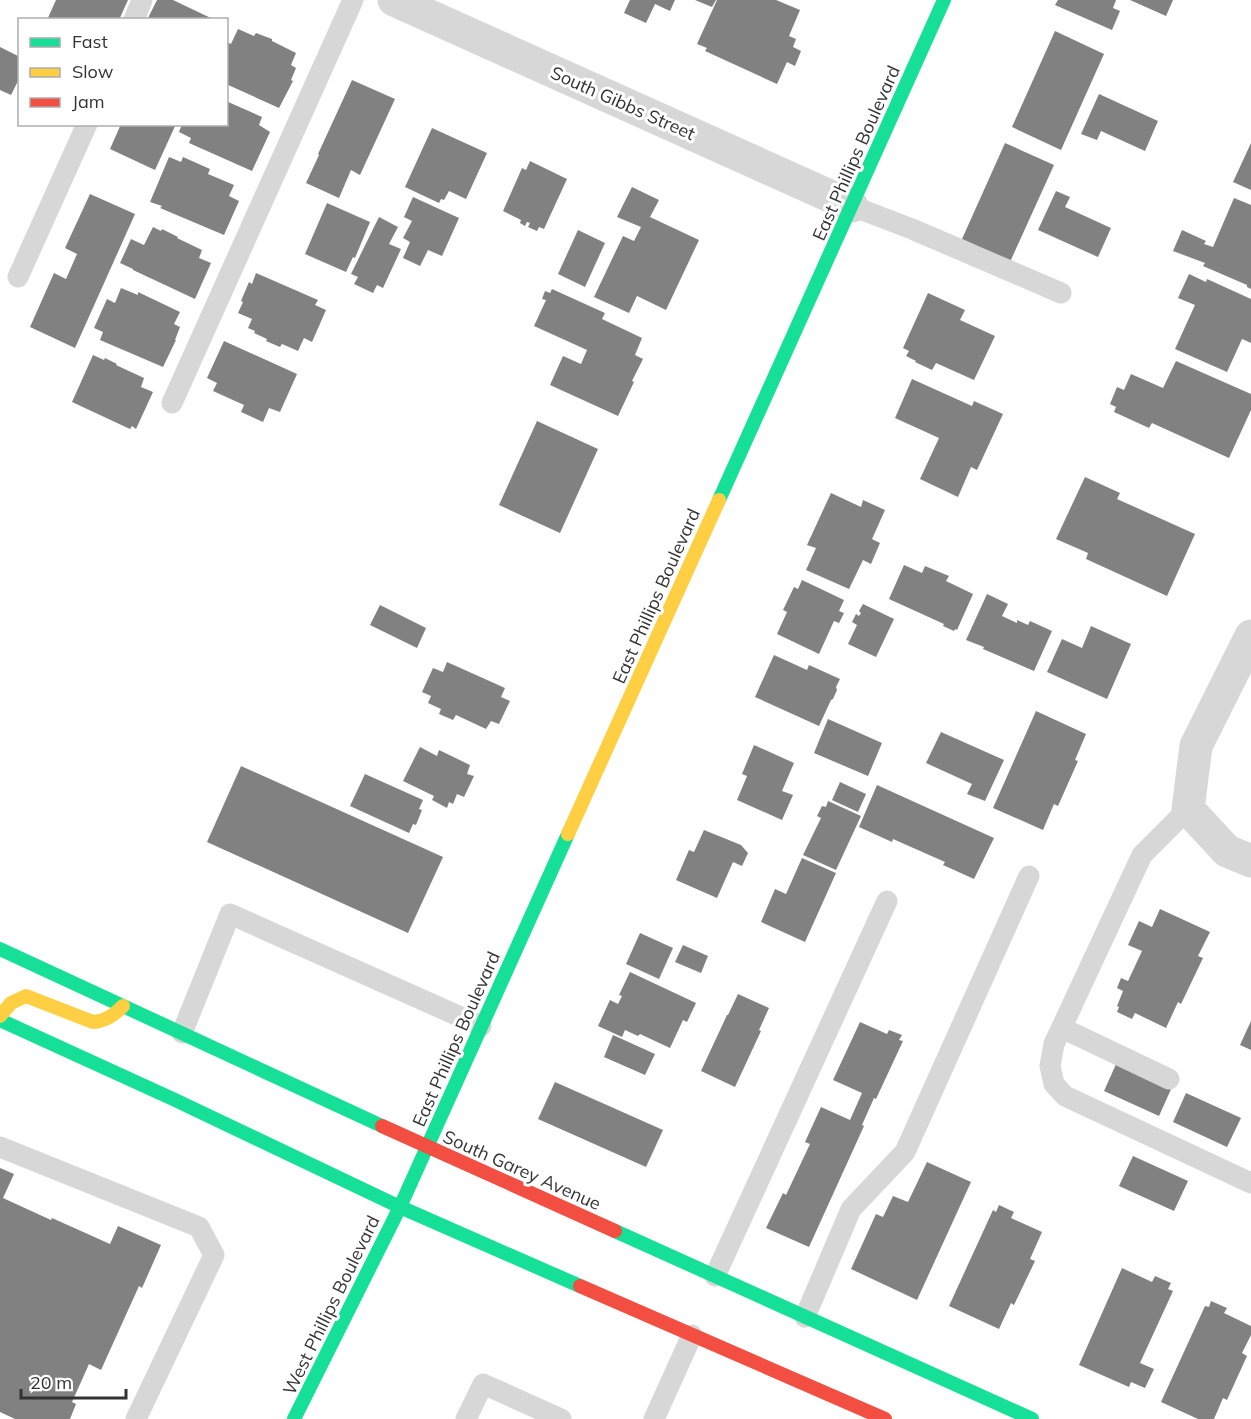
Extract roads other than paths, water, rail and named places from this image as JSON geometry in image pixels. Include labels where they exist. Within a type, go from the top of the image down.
[{"type":"main road","name":"East Phillips Boulevard","points":[[400,1207],[944,0]]},
{"type":"main road","name":"South Garey Avenue","points":[[0,949],[427,1147],[1032,1419]]},
{"type":"main road","points":[[123,1006],[104,1021],[93,1022],[26,996],[9,1004],[0,1018],[400,1207],[885,1419]]},
{"type":"main road","name":"West Phillips Boulevard","points":[[294,1419],[400,1207]]},
{"type":"street","name":"South Gibbs Street","points":[[394,0],[852,206]]},
{"type":"street","points":[[1251,636],[1196,746],[1188,809],[1227,851],[1251,861]]},
{"type":"lane","points":[[135,18],[142,0]]},
{"type":"lane","points":[[172,403],[353,0]]},
{"type":"lane","points":[[18,277],[86,126]]},
{"type":"lane","points":[[852,206],[912,229],[1061,293]]},
{"type":"lane","points":[[1188,809],[1142,855],[1054,1044],[1050,1066],[1054,1084],[1065,1096],[1251,1183]]},
{"type":"lane","points":[[805,1317],[851,1209],[905,1152],[1029,876]]},
{"type":"lane","points":[[715,1276],[887,900]]},
{"type":"lane","points":[[182,1033],[230,914],[481,1026]]},
{"type":"lane","points":[[1062,1028],[1169,1079]]},
{"type":"lane","points":[[0,1147],[199,1227],[214,1255],[136,1419]]},
{"type":"lane","points":[[654,1419],[692,1335]]},
{"type":"lane","points":[[466,1419],[483,1384],[561,1419]]}]
